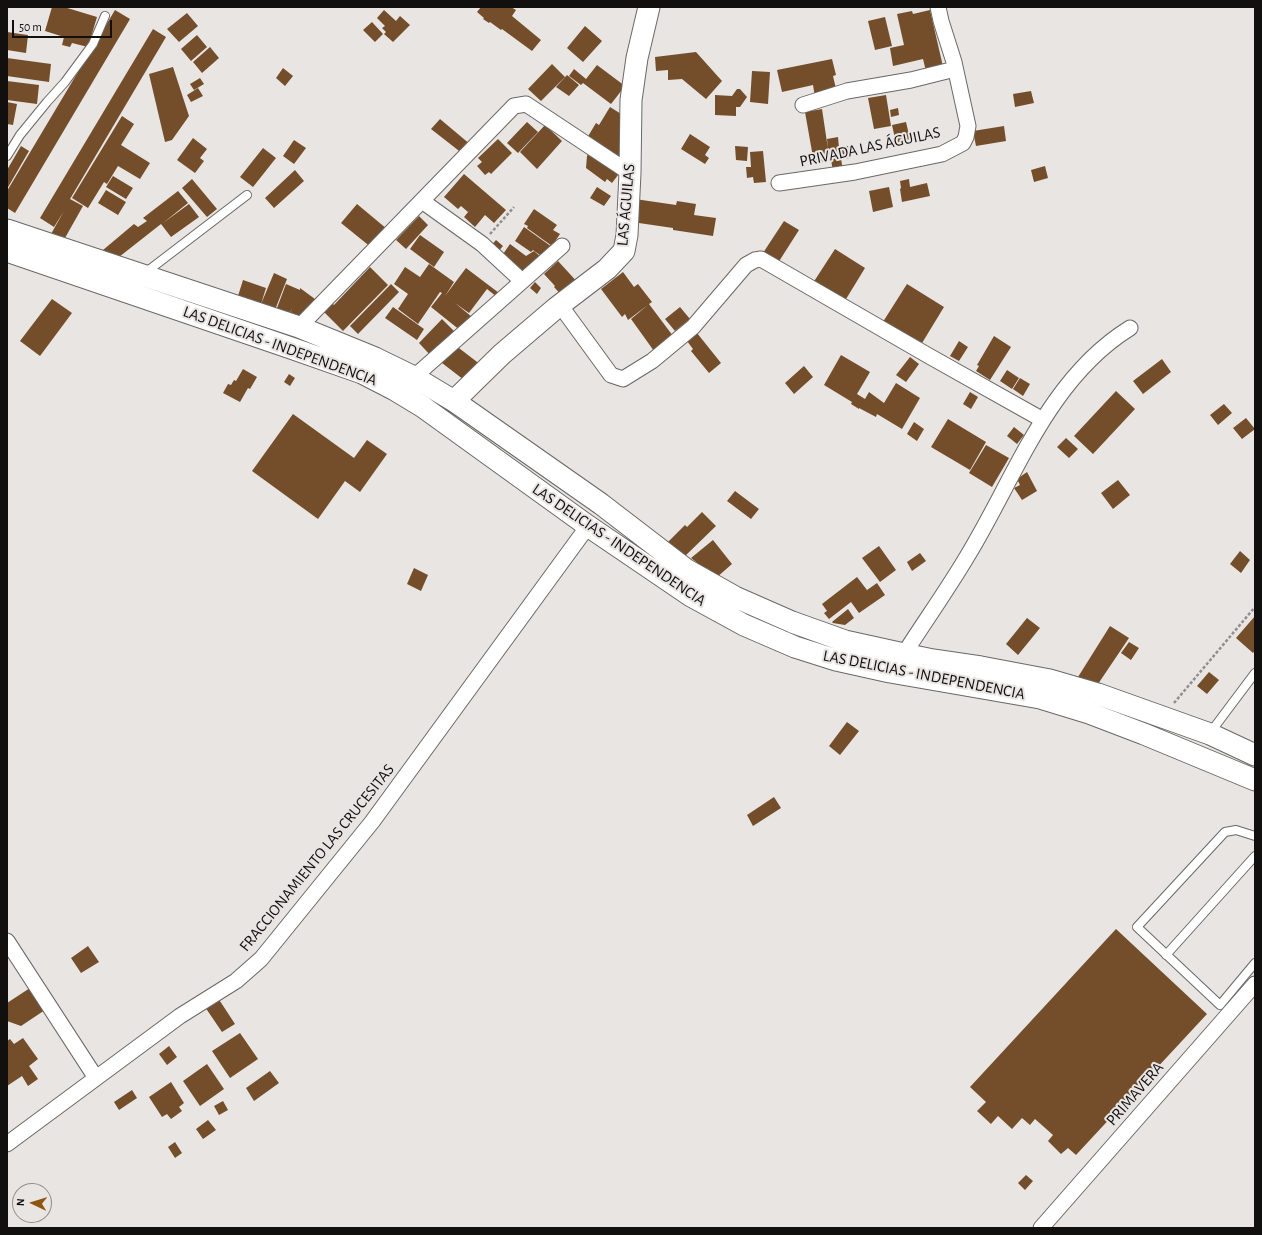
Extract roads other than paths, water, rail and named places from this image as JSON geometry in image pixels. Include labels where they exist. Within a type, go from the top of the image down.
[{"type":"main road","name":"LAS ÁGUILAS","points":[[454,401],[502,354],[560,305],[607,269],[624,251],[627,235],[630,173],[631,100],[645,10]]},
{"type":"main road","name":"LAS DELICIAS - INDEPENDENCIA","points":[[7,230],[299,327],[375,358],[414,377],[454,401],[601,504],[687,570],[735,597],[792,622],[845,641],[933,660],[1050,680],[1098,694],[1210,734],[1255,755]]},
{"type":"main road","name":"LAS DELICIAS - INDEPENDENCIA","points":[[7,251],[362,373],[395,390],[423,407],[542,494],[691,596],[744,625],[795,647],[836,660],[890,672],[1040,698],[1089,713],[1198,755],[1255,780]]},
{"type":"main road","points":[[542,494],[558,475]]},
{"type":"street","name":"PRIVADA LAS ÁGUILAS","points":[[780,183],[855,172],[942,154],[963,143],[968,126],[955,69],[938,7]]},
{"type":"street","points":[[803,105],[847,91],[911,80],[955,69]]},
{"type":"street","points":[[299,327],[514,106],[526,104],[630,173]]},
{"type":"street","points":[[422,201],[482,244],[522,281]]},
{"type":"street","points":[[414,377],[562,246]]},
{"type":"street","points":[[560,305],[611,375],[623,379],[652,361],[693,328],[746,265],[755,260],[761,260],[1043,420]]},
{"type":"street","points":[[904,654],[969,554],[1024,451],[1063,391],[1092,359],[1116,337],[1130,328]]},
{"type":"street","name":"FRACCIONAMIENTO LAS CRUCESITAS","points":[[7,1144],[180,1016],[236,981],[262,959],[372,822],[588,526]]},
{"type":"street","points":[[7,941],[96,1078]]},
{"type":"street","name":"PRIMAVERA","points":[[1042,1228],[1255,984]]},
{"type":"lane","points":[[7,156],[20,135],[47,102],[66,82],[93,44],[105,16]]},
{"type":"lane","points":[[142,275],[247,195]]},
{"type":"lane","points":[[1210,734],[1255,673]]},
{"type":"lane","points":[[1255,836],[1236,830],[1225,832],[1137,927],[1220,1006],[1255,963]]},
{"type":"lane","points":[[1166,955],[1255,856]]}]
